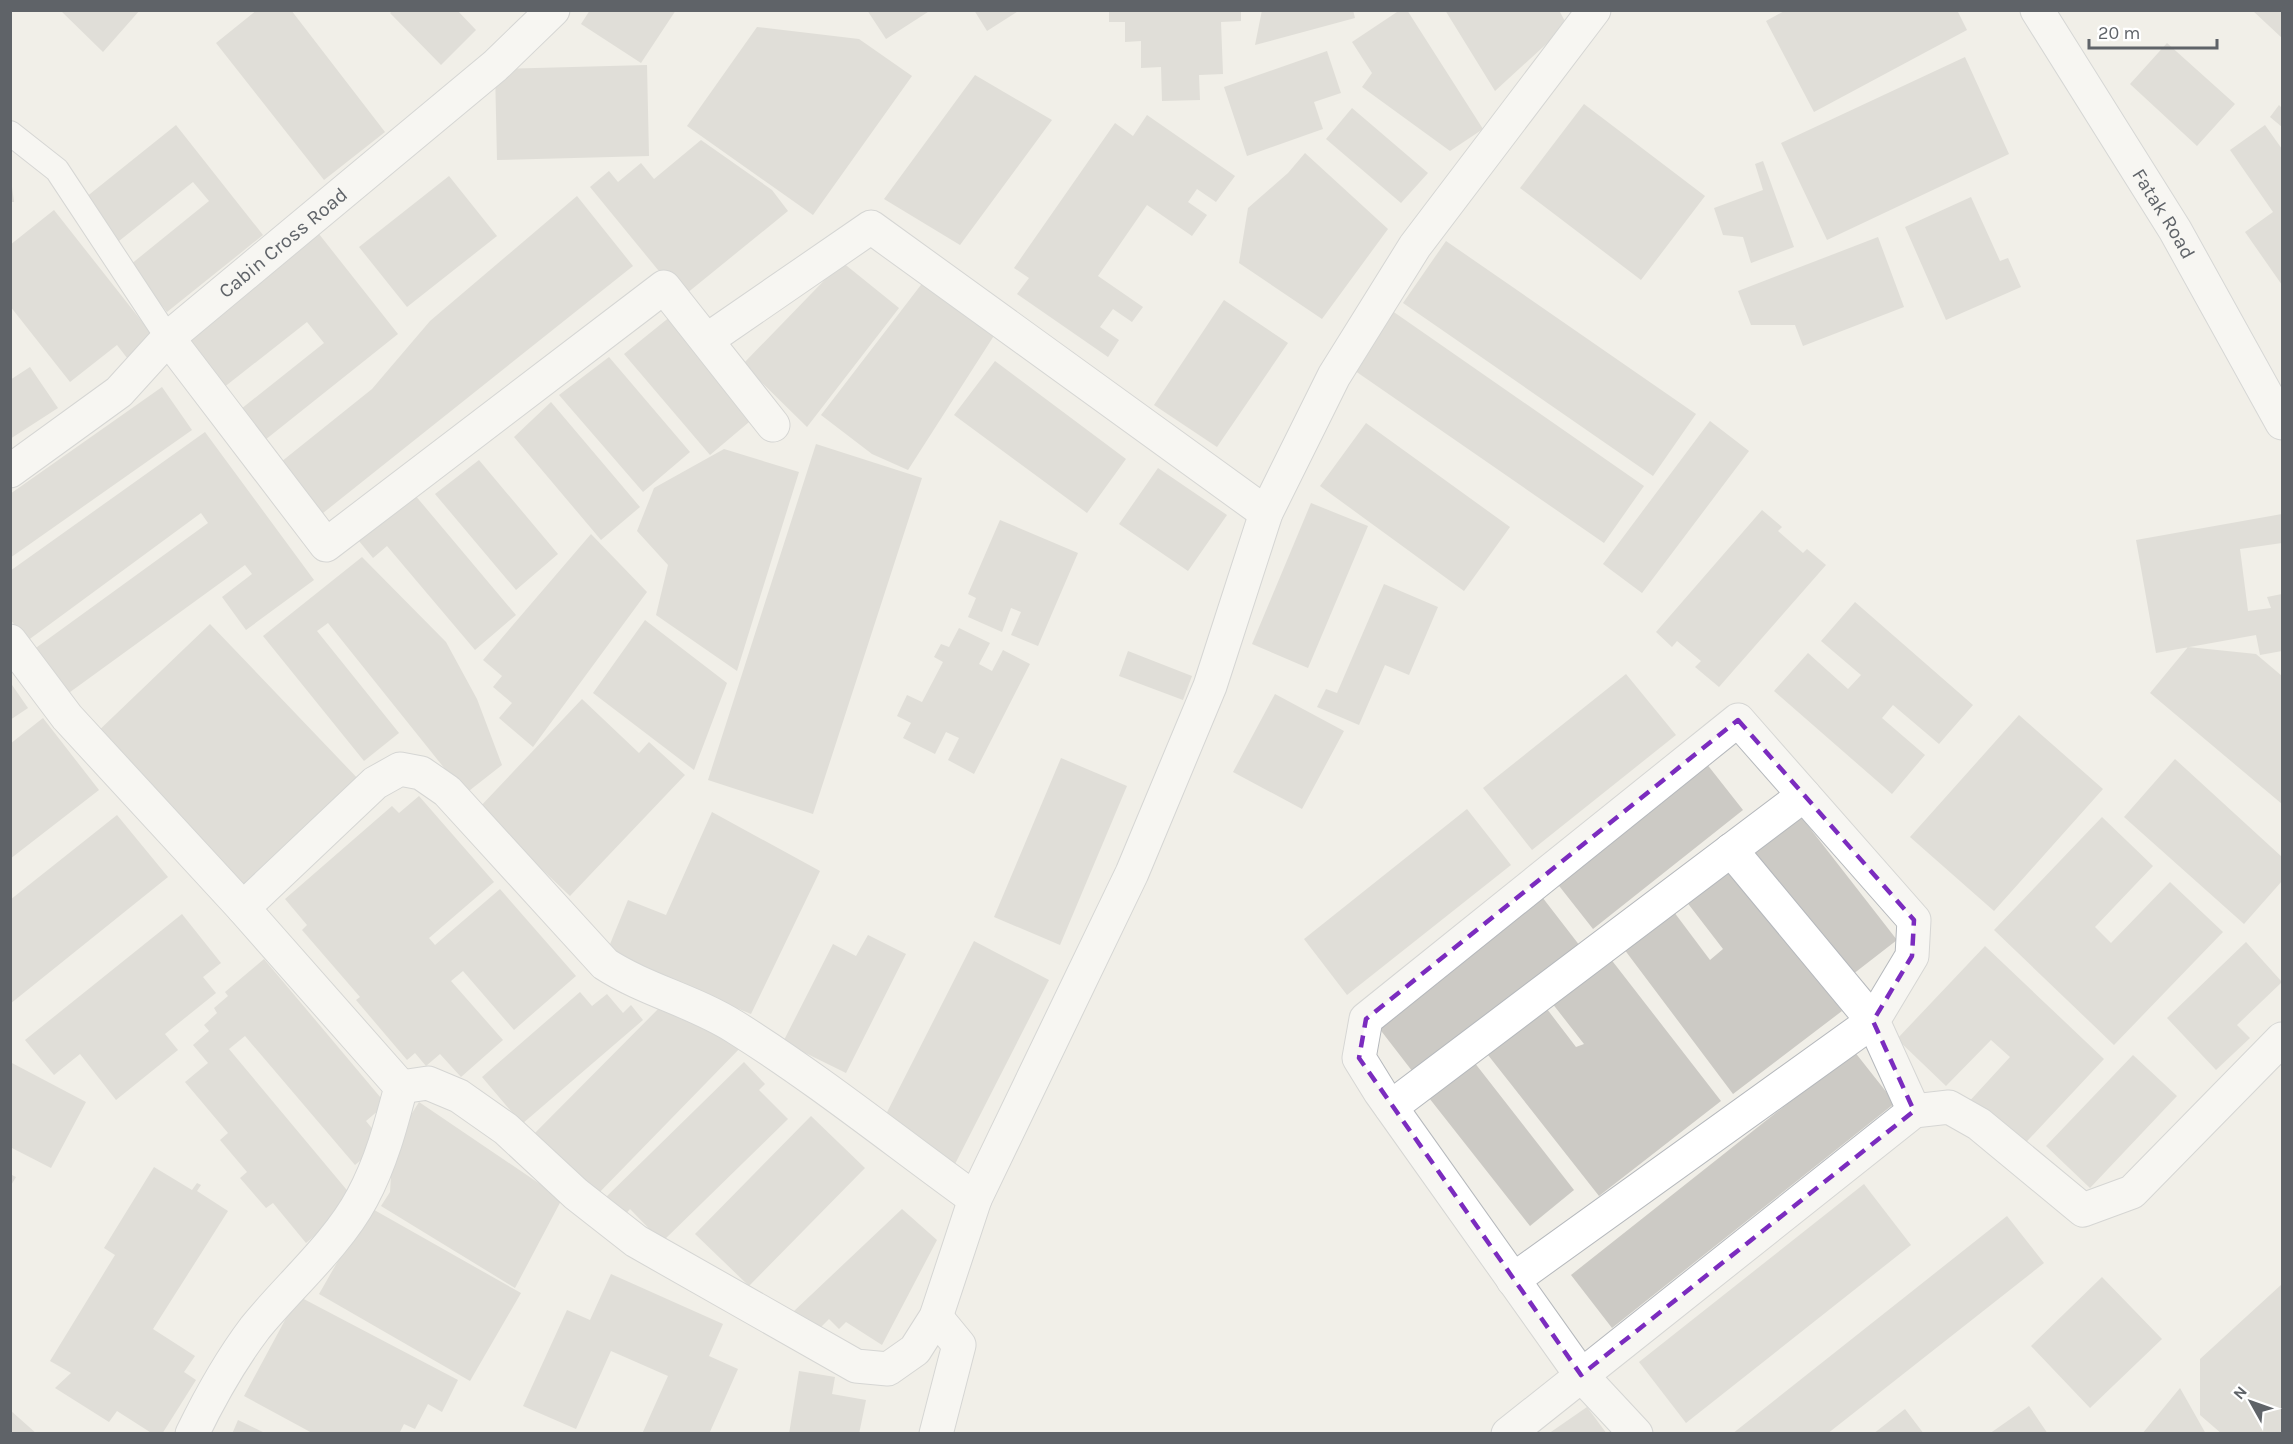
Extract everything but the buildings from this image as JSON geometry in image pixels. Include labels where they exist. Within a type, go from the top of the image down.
[{"type":"street","name":"Cabin Cross Road","points":[[10,471],[119,392],[168,338],[495,66],[553,10]]},
{"type":"street","points":[[401,1087],[428,1083],[459,1096],[506,1129],[576,1194],[636,1241],[856,1366],[888,1369],[915,1350],[936,1317],[975,1200],[1141,851],[1210,686],[1266,513],[1334,376],[1415,246],[1594,10]]},
{"type":"street","name":"Fatak Road","points":[[2037,10],[2175,230],[2283,423]]},
{"type":"street","points":[[707,340],[871,228],[1266,513]]},
{"type":"street","points":[[168,338],[326,545],[664,287],[773,425]]},
{"type":"street","points":[[10,641],[67,717],[243,908],[401,1087]]},
{"type":"street","points":[[1513,1280],[1873,1021],[1912,956],[1914,920],[1738,720],[1366,1019],[1359,1058],[1391,1107],[1513,1280],[1581,1375],[1636,1434]]},
{"type":"street","points":[[243,908],[375,783],[400,768],[421,773],[447,791],[604,964],[629,980],[678,999],[734,1026],[975,1200]]},
{"type":"street","points":[[1391,1107],[1804,795]]},
{"type":"street","points":[[1731,850],[1873,1021],[1914,1111]]},
{"type":"street","points":[[1508,1434],[1914,1111],[1949,1107],[1979,1124],[2083,1210],[2132,1192],[2283,1039]]},
{"type":"street","points":[[192,1434],[216,1386],[255,1329],[315,1261],[361,1200],[386,1144],[401,1087]]},
{"type":"street","points":[[936,1317],[959,1345],[936,1434]]},
{"type":"lane","points":[[10,133],[57,170],[168,338]]},
{"type":"highlighted area","points":[[1738,720],[1914,920],[1912,956],[1873,1021],[1914,1111],[1581,1375],[1359,1058],[1366,1019]]}]
